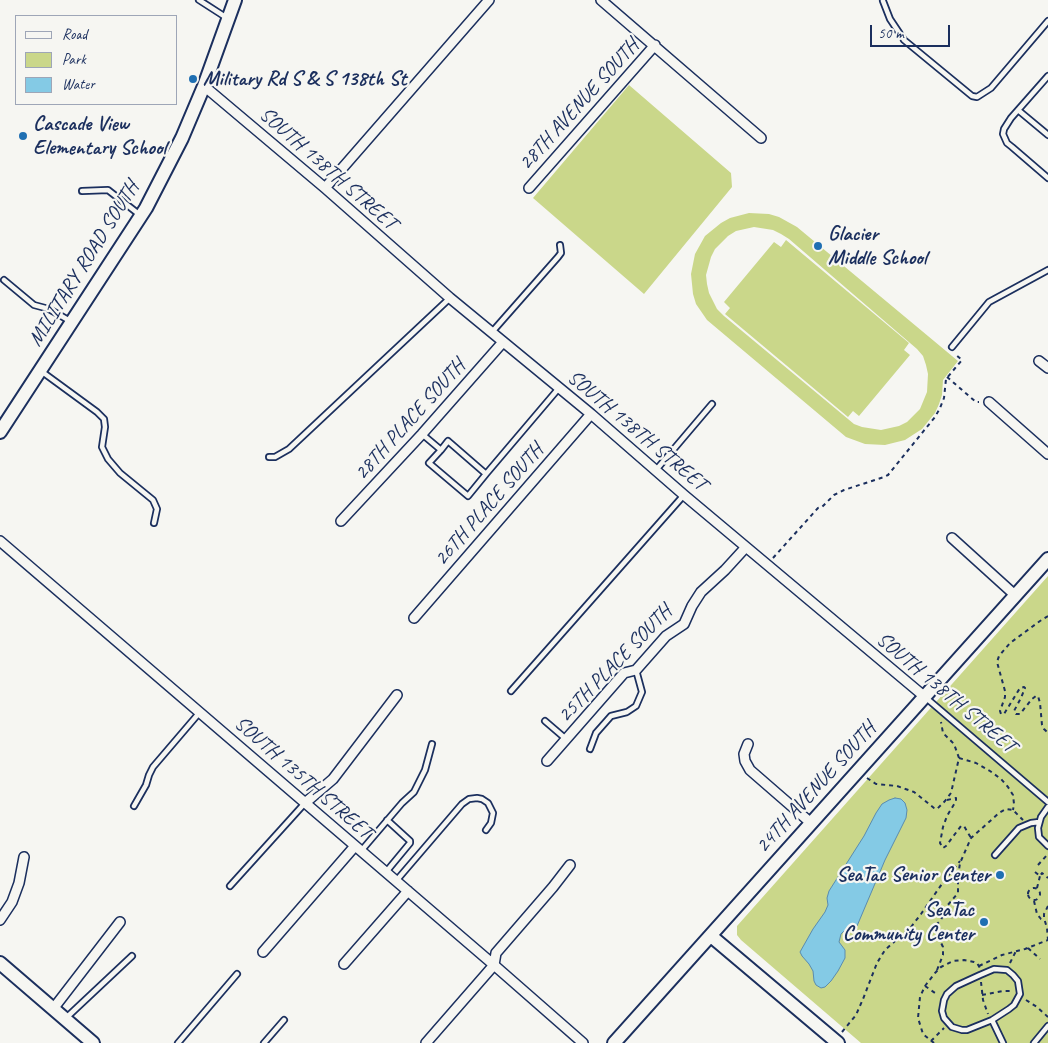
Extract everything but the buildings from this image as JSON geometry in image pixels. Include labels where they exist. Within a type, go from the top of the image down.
[{"type":"street","name":"MILITARY ROAD SOUTH","points":[[0,432],[141,216],[182,138],[204,86],[235,0]]},
{"type":"street","points":[[325,188],[489,0]]},
{"type":"street","points":[[601,0],[761,138]]},
{"type":"street","name":"28TH AVENUE SOUTH","points":[[529,188],[655,45]]},
{"type":"street","name":"SOUTH 138TH STREET","points":[[204,86],[325,188],[450,298],[591,414],[684,495],[925,697]]},
{"type":"street","name":"28TH PLACE SOUTH","points":[[341,521],[422,434],[503,342]]},
{"type":"street","points":[[1039,360],[1048,368]]},
{"type":"street","points":[[988,402],[1048,454]]},
{"type":"street","name":"26TH PLACE SOUTH","points":[[414,618],[591,414]]},
{"type":"street","points":[[952,538],[1016,596]]},
{"type":"street","name":"SOUTH 135TH STREET","points":[[0,541],[583,1043]]},
{"type":"street","name":"25TH PLACE SOUTH","points":[[547,761],[624,673],[636,670],[666,636],[684,624],[701,592],[746,547]]},
{"type":"street","name":"24TH AVENUE SOUTH","points":[[614,1043],[1048,559]]},
{"type":"street","points":[[305,803],[333,779],[397,695]]},
{"type":"street","points":[[748,744],[744,754],[745,761],[750,770],[811,823]]},
{"type":"street","points":[[263,952],[358,848]]},
{"type":"street","points":[[0,920],[12,902],[19,883],[24,856]]},
{"type":"street","points":[[426,1043],[494,966],[496,953],[570,865]]},
{"type":"street","points":[[344,964],[408,892]]},
{"type":"street","points":[[54,1009],[120,922]]},
{"type":"street","points":[[711,936],[836,1041]]},
{"type":"street","points":[[0,963],[94,1043]]},
{"type":"lane","points":[[199,0],[228,19]]},
{"type":"lane","points":[[884,1],[890,19],[904,40],[972,96],[977,97],[991,88],[1048,21]]},
{"type":"lane","points":[[1047,78],[1018,110],[1007,124],[1003,134],[1007,143],[1012,148],[1048,178]]},
{"type":"lane","points":[[1018,110],[1048,135]]},
{"type":"lane","points":[[82,191],[108,190],[141,216]]},
{"type":"lane","points":[[492,332],[558,257],[561,253],[560,245]]},
{"type":"lane","points":[[952,347],[990,302],[1048,270]]},
{"type":"lane","points":[[4,280],[34,305],[49,308],[72,323]]},
{"type":"lane","points":[[268,457],[275,457],[289,449],[450,298]]},
{"type":"lane","points":[[41,371],[104,419],[105,427],[102,447],[108,459],[120,473],[153,500],[157,509],[154,523]]},
{"type":"lane","points":[[486,474],[448,442],[430,463],[468,496],[560,388]]},
{"type":"lane","points":[[656,470],[712,404]]},
{"type":"lane","points":[[422,434],[441,450]]},
{"type":"lane","points":[[511,691],[684,495]]},
{"type":"lane","points":[[590,749],[596,733],[611,716],[627,712],[636,706],[642,692],[636,670]]},
{"type":"lane","name":"SOUTH 138TH STREET","points":[[925,697],[1048,802]]},
{"type":"lane","points":[[134,806],[146,785],[153,767],[200,712]]},
{"type":"lane","points":[[545,721],[566,739]]},
{"type":"lane","points":[[358,848],[414,792],[425,770],[432,744]]},
{"type":"lane","points":[[396,881],[462,804],[469,799],[482,799],[488,803],[493,814],[491,823],[486,830]]},
{"type":"lane","points":[[230,886],[305,803]]},
{"type":"lane","points":[[1048,807],[1043,813],[1038,828],[1039,837],[1048,846]]},
{"type":"lane","points":[[386,872],[410,843],[387,820]]},
{"type":"lane","points":[[995,855],[1019,828],[1039,822]]},
{"type":"lane","points":[[65,1019],[132,956]]},
{"type":"lane","points":[[994,969],[1007,970],[1018,981],[1020,994],[1009,1009],[992,1020],[967,1030],[956,1029],[948,1024],[942,1011],[944,1000],[947,994],[956,986],[994,969]]},
{"type":"lane","points":[[178,1043],[237,974]]},
{"type":"lane","points":[[264,1043],[284,1020]]},
{"type":"lane","points":[[992,1020],[1003,1043]]},
{"type":"lane","points":[[1034,1043],[1048,1026]]},
{"type":"path","points":[[773,558],[818,508],[822,507],[834,495],[888,475],[935,417],[944,398],[948,377],[962,360],[949,349],[952,347]]},
{"type":"path","points":[[948,377],[976,402]]},
{"type":"path","points":[[1048,616],[1010,643],[999,656],[997,662],[1005,691],[1001,714],[1004,714],[1020,688],[1024,687],[1014,711],[1018,715],[1020,714],[1032,698],[1038,696],[1040,698],[1042,725],[1048,734]]},
{"type":"path","points":[[858,771],[873,782],[906,788],[934,808],[938,808],[951,793],[960,758],[954,744],[943,734],[941,722]]},
{"type":"path","points":[[937,970],[943,955],[943,947],[935,930],[936,925],[941,920],[947,906],[958,893],[958,869],[961,859],[971,838],[999,813],[1013,810],[1014,804],[1013,795],[1008,787],[990,771],[976,763],[960,758]]},
{"type":"path","points":[[945,801],[956,798],[943,827],[940,844],[943,848],[946,846],[961,826],[964,826],[971,838]]},
{"type":"path","points":[[836,1041],[856,1015],[885,950],[922,914],[944,880],[961,859]]},
{"type":"path","points":[[1035,872],[1040,876]]},
{"type":"path","points":[[1040,876],[1042,873],[1048,878]]},
{"type":"path","points":[[1034,900],[1040,896],[1037,888],[1040,876]]},
{"type":"path","points":[[1034,900],[1030,899],[1028,893],[1032,888],[1037,888]]},
{"type":"path","points":[[1034,900],[1036,914],[1044,920]]},
{"type":"path","points":[[979,966],[1002,955],[1048,940],[1044,914],[1048,906]]},
{"type":"path","points":[[1028,948],[1040,959]]},
{"type":"path","points":[[1007,970],[1016,951]]},
{"type":"path","points":[[925,986],[944,1000]]},
{"type":"path","points":[[931,1041],[948,1024]]},
{"type":"green space","points":[[629,85],[731,173],[732,187],[644,294],[533,198]]},
{"type":"green space","points":[[749,213],[769,214],[797,227],[958,361],[943,380],[939,404],[935,413],[922,429],[905,440],[885,445],[865,444],[846,437],[707,320],[696,304],[693,294],[691,274],[695,254],[705,236],[730,218]],"holes":[[[754,227],[773,230],[789,239],[923,356],[928,374],[927,392],[920,409],[907,422],[881,430],[854,424],[717,309],[709,293],[706,275],[715,249],[736,231]]]},
{"type":"green space","points":[[786,240],[909,343],[904,350],[910,355],[859,416],[853,411],[848,417],[725,314],[730,308],[724,302],[774,242],[781,247]]},
{"type":"green space","points":[[1048,576],[1048,1043],[861,1043],[741,940],[737,935],[737,926]]},
{"type":"water","points":[[895,798],[901,799],[905,803],[907,810],[906,818],[885,860],[857,926],[841,934],[839,942],[845,950],[845,958],[831,981],[821,988],[816,985],[813,971],[800,952],[825,912],[828,905],[829,891],[864,836],[876,813],[882,804]]},
{"type":"place","name":"Military Rd S & S 138th St","points":[[193,79]]},
{"type":"place","name":"Cascade View Elementary School","points":[[23,136]]},
{"type":"place","name":"Glacier Middle School","points":[[818,246]]},
{"type":"place","name":"SeaTac Senior Center","points":[[1000,875]]},
{"type":"place","name":"SeaTac Community Center","points":[[984,922]]}]
